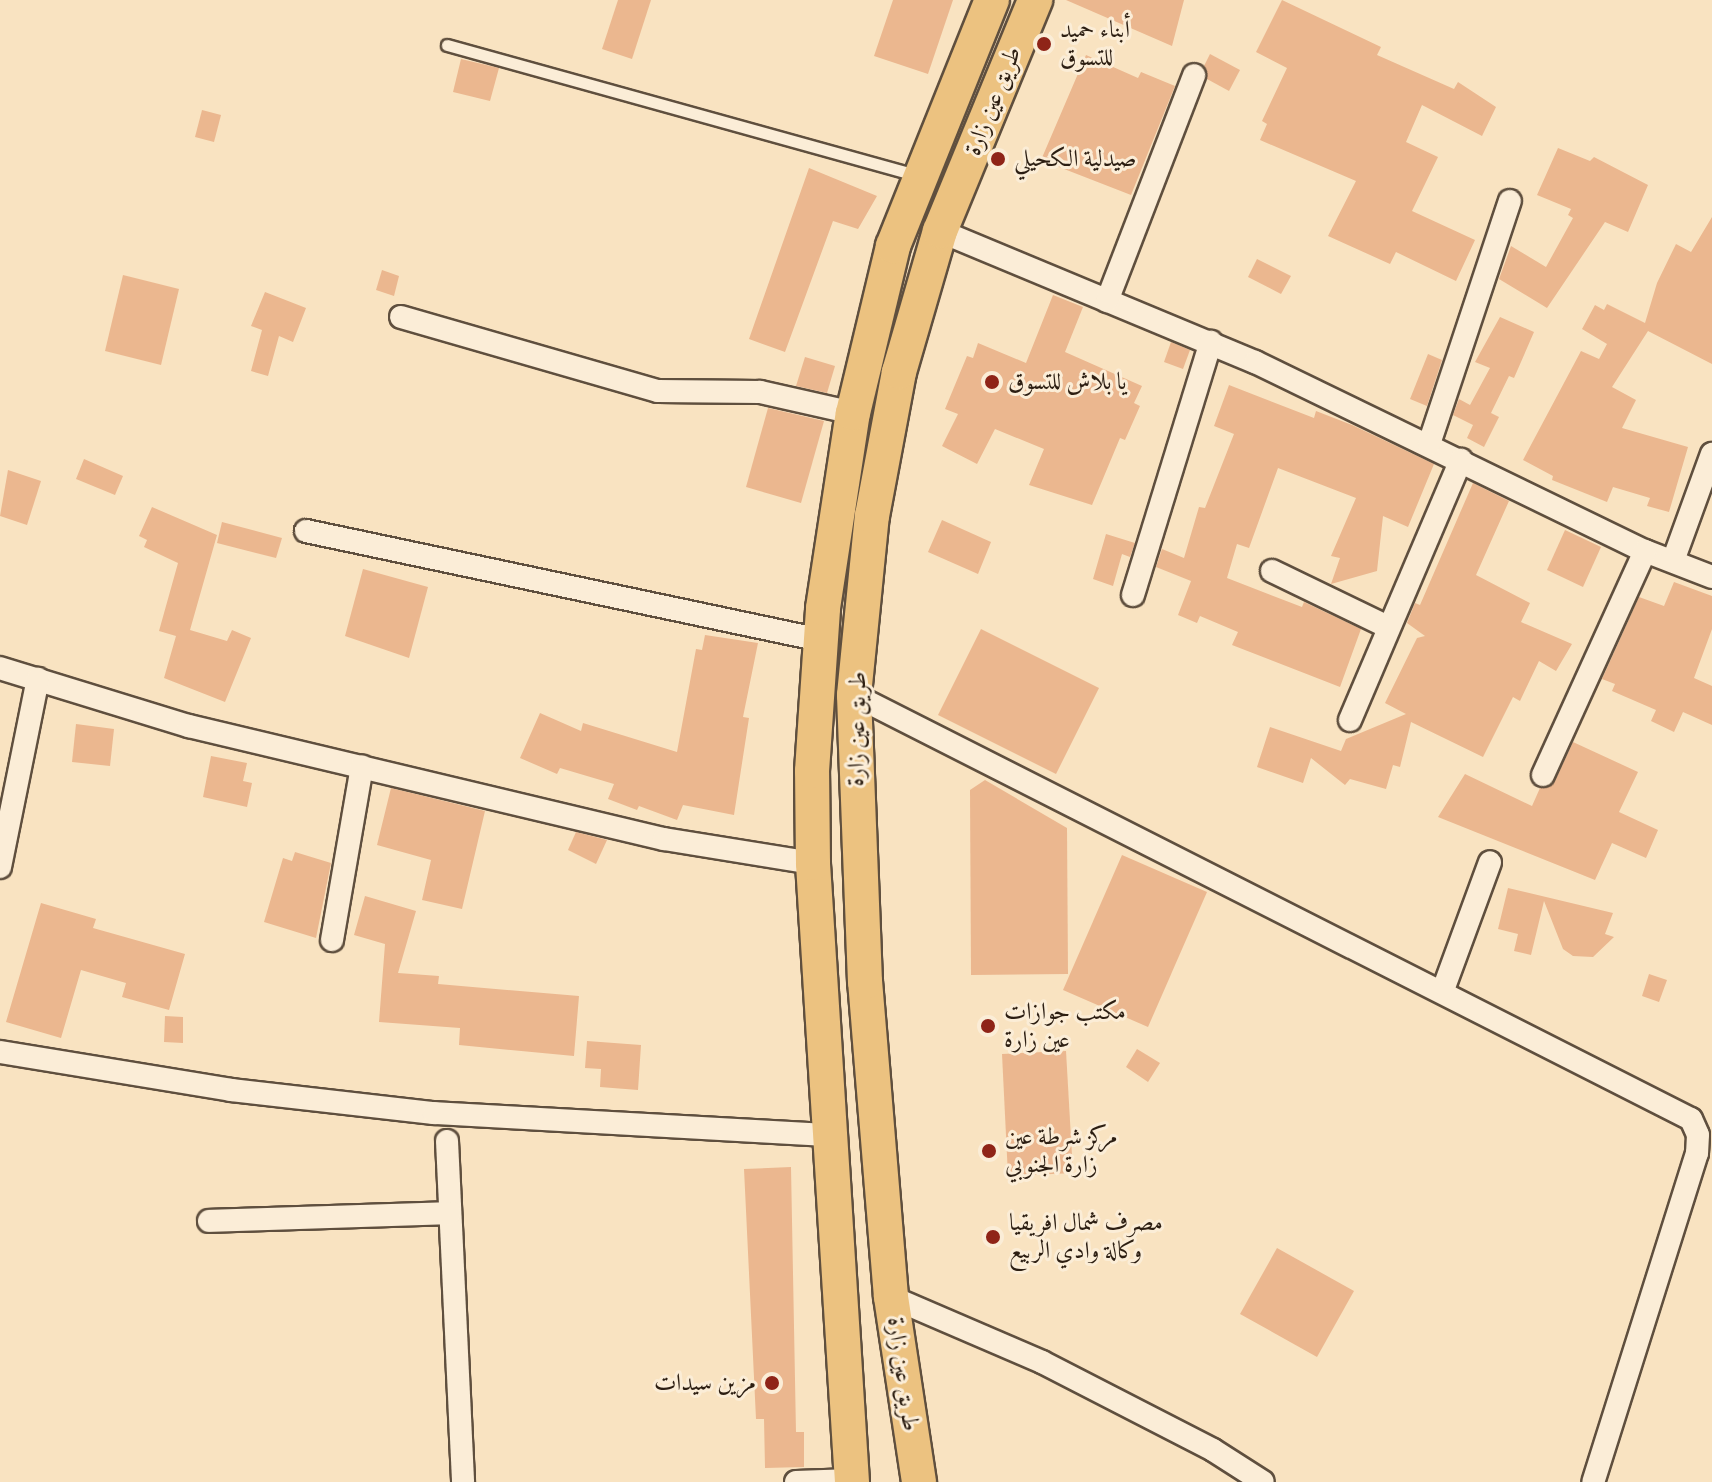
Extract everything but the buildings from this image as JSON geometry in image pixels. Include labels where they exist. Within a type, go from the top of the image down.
[{"type":"main road","name":"طريق عين زارة","points":[[852,1481],[833,1135],[813,863],[812,771],[821,640],[853,413],[893,246],[918,176],[992,0]]},
{"type":"main road","name":"طريق عين زارة","points":[[919,1482],[891,1297],[865,982],[854,695],[884,435],[940,231],[1035,0]]},
{"type":"street","points":[[1107,301],[1194,75]]},
{"type":"street","points":[[1429,444],[1510,201]]},
{"type":"street","points":[[940,231],[1211,342],[1429,444],[1645,551],[1712,577]]},
{"type":"street","points":[[401,317],[482,336],[658,391],[760,392],[853,413]]},
{"type":"street","points":[[1133,595],[1211,342]]},
{"type":"street","points":[[1673,561],[1712,454]]},
{"type":"street","points":[[1350,720],[1461,460]]},
{"type":"street","points":[[306,531],[821,640]]},
{"type":"street","points":[[1543,775],[1645,551]]},
{"type":"street","points":[[1272,571],[1388,627]]},
{"type":"street","points":[[0,668],[189,726],[664,839],[813,863]]},
{"type":"street","points":[[0,867],[38,679]]},
{"type":"street","points":[[854,695],[1677,1107],[1703,1131],[1593,1482]]},
{"type":"street","points":[[332,940],[362,767]]},
{"type":"street","points":[[1443,990],[1490,862]]},
{"type":"street","points":[[0,1052],[231,1090],[419,1111],[833,1135]]},
{"type":"street","points":[[447,1141],[463,1482]]},
{"type":"street","points":[[209,1221],[450,1213]]},
{"type":"street","points":[[891,1297],[1042,1362],[1213,1450],[1263,1482]]},
{"type":"street","points":[[796,1482],[852,1481]]},
{"type":"lane","points":[[447,45],[918,176]]},
{"type":"place","name":"أبناء حميد للتسوق","points":[[1044,44]]},
{"type":"place","name":"صيدلية الكحيلي","points":[[998,159]]},
{"type":"place","name":"يا بلاش للتسوق","points":[[992,382]]},
{"type":"place","name":"مكتب جوازات عين زارة","points":[[988,1026]]},
{"type":"place","name":"مركز شرطة عين زارة الجنوبي","points":[[989,1151]]},
{"type":"place","name":"مصرف شمال افريقيا وكالة وادي الربيع","points":[[993,1237]]},
{"type":"place","name":"مزين سيدات","points":[[772,1383]]}]
